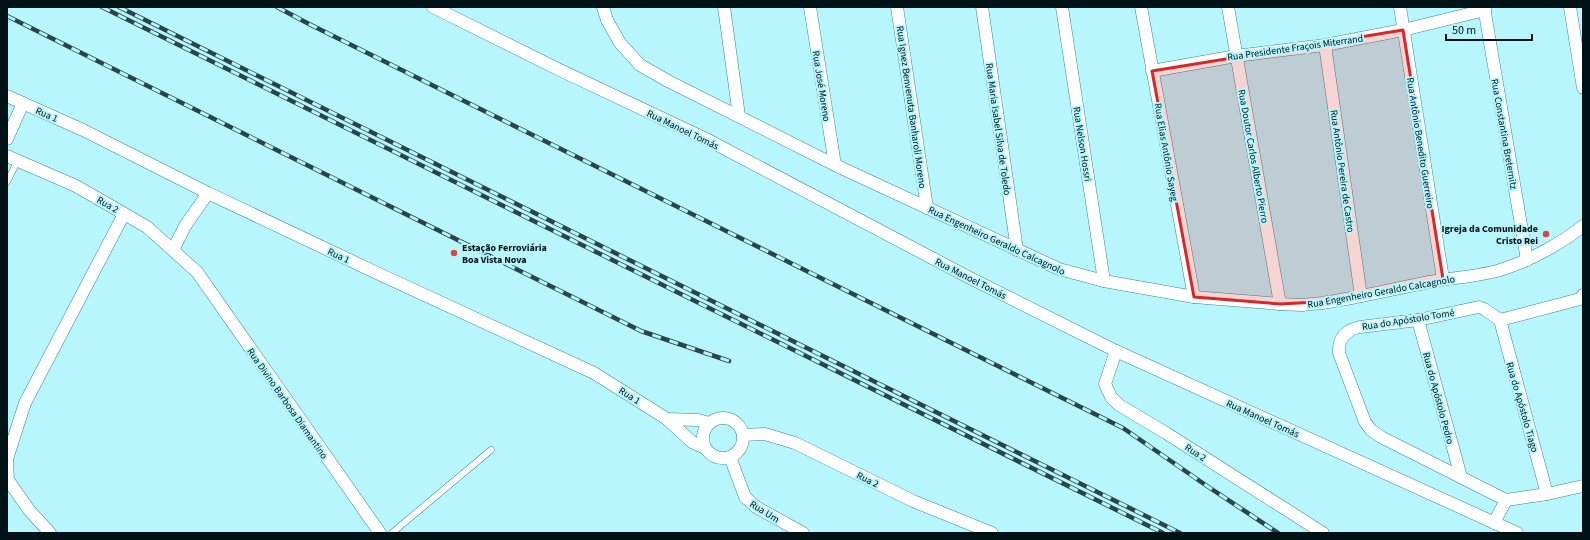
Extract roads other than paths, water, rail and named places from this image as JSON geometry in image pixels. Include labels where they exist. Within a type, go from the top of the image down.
[{"type":"street","name":"Rua Manoel Tomás","points":[[433,7],[560,70],[708,140],[970,278],[1116,351],[1516,533]]},
{"type":"street","name":"Rua Engenheiro Geraldo Calcagnolo","points":[[603,7],[607,20],[620,43],[640,65],[668,81],[835,165],[1017,250],[1070,273],[1104,281],[1194,297],[1302,305],[1336,301],[1443,279],[1499,270],[1527,260],[1570,236],[1583,226]]},
{"type":"street","points":[[724,7],[739,116]]},
{"type":"street","name":"Rua José Moreno","points":[[810,7],[835,165]]},
{"type":"street","name":"Rua Ignez Benvenuta Banharoli Moreno","points":[[897,7],[927,208]]},
{"type":"street","name":"Rua Maria Isabel Silva de Toledo","points":[[982,7],[1017,250]]},
{"type":"street","name":"Rua Nelson Hossri","points":[[1062,7],[1104,281]]},
{"type":"street","name":"Rua Elias Antônio Sayeg","points":[[1141,7],[1194,297]]},
{"type":"street","name":"Rua Doutor Carlos Alberto Pierro","points":[[1228,7],[1280,304]]},
{"type":"street","name":"Rua Antônio Benedito Guerreiro","points":[[1400,7],[1443,279]]},
{"type":"street","points":[[1570,7],[1583,88]]},
{"type":"street","name":"Rua Presidente Fraçois Miterrand","points":[[1152,70],[1236,56],[1325,45],[1403,30],[1484,9]]},
{"type":"street","name":"Rua Constantina Breternitz","points":[[1484,9],[1527,260]]},
{"type":"street","name":"Rua Antônio Pereira de Castro","points":[[1325,45],[1361,296]]},
{"type":"street","name":"Rua 1","points":[[7,96],[83,130],[208,193],[377,273],[594,373],[667,419],[692,442],[705,448]]},
{"type":"street","points":[[7,139],[23,103]]},
{"type":"street","name":"Rua 2","points":[[12,158],[76,186],[147,227],[197,272]]},
{"type":"street","points":[[173,250],[185,226],[208,193]]},
{"type":"street","points":[[50,533],[30,510],[8,480],[7,460],[25,403],[124,214]]},
{"type":"street","name":"Rua Divino Barbosa Diamantino","points":[[197,272],[380,533]]},
{"type":"street","points":[[1500,320],[1582,301]]},
{"type":"street","name":"Rua do Apóstolo Tomé","points":[[1500,320],[1478,307],[1418,320],[1352,329],[1344,334],[1339,342],[1340,353],[1365,422],[1371,430],[1381,438],[1506,500]]},
{"type":"street","name":"Rua do Apóstolo Pedro","points":[[1418,320],[1461,477]]},
{"type":"street","name":"Rua do Apóstolo Tiago","points":[[1500,320],[1547,494]]},
{"type":"street","name":"Rua 2","points":[[1116,351],[1105,384],[1111,397],[1119,405],[1166,433],[1323,533]]},
{"type":"street","points":[[718,418],[729,419],[738,425],[743,435],[740,448],[736,454],[730,457],[720,458],[711,455],[705,448],[702,439],[704,430],[709,423],[718,418]]},
{"type":"street","points":[[667,419],[698,420],[709,423]]},
{"type":"street","name":"Rua 2","points":[[743,435],[765,434],[795,443],[913,501],[992,533]]},
{"type":"street","name":"Rua Um","points":[[730,457],[745,498],[756,507],[803,533]]},
{"type":"street","points":[[1494,523],[1506,500],[1547,494],[1583,486]]},
{"type":"lane","points":[[7,182],[12,158]]},
{"type":"lane","points":[[392,533],[491,450]]},
{"type":"railway","points":[[102,7],[1163,533]]},
{"type":"railway","points":[[119,7],[1180,533]]},
{"type":"railway","points":[[277,7],[1123,428],[1278,533]]},
{"type":"railway","points":[[7,16],[641,331],[729,361]]},
{"type":"place","name":"Igreja da Comunidade Cristo Rei","points":[[1546,234]]},
{"type":"place","name":"Estação Ferroviária Boa Vista Nova","points":[[454,253]]}]
